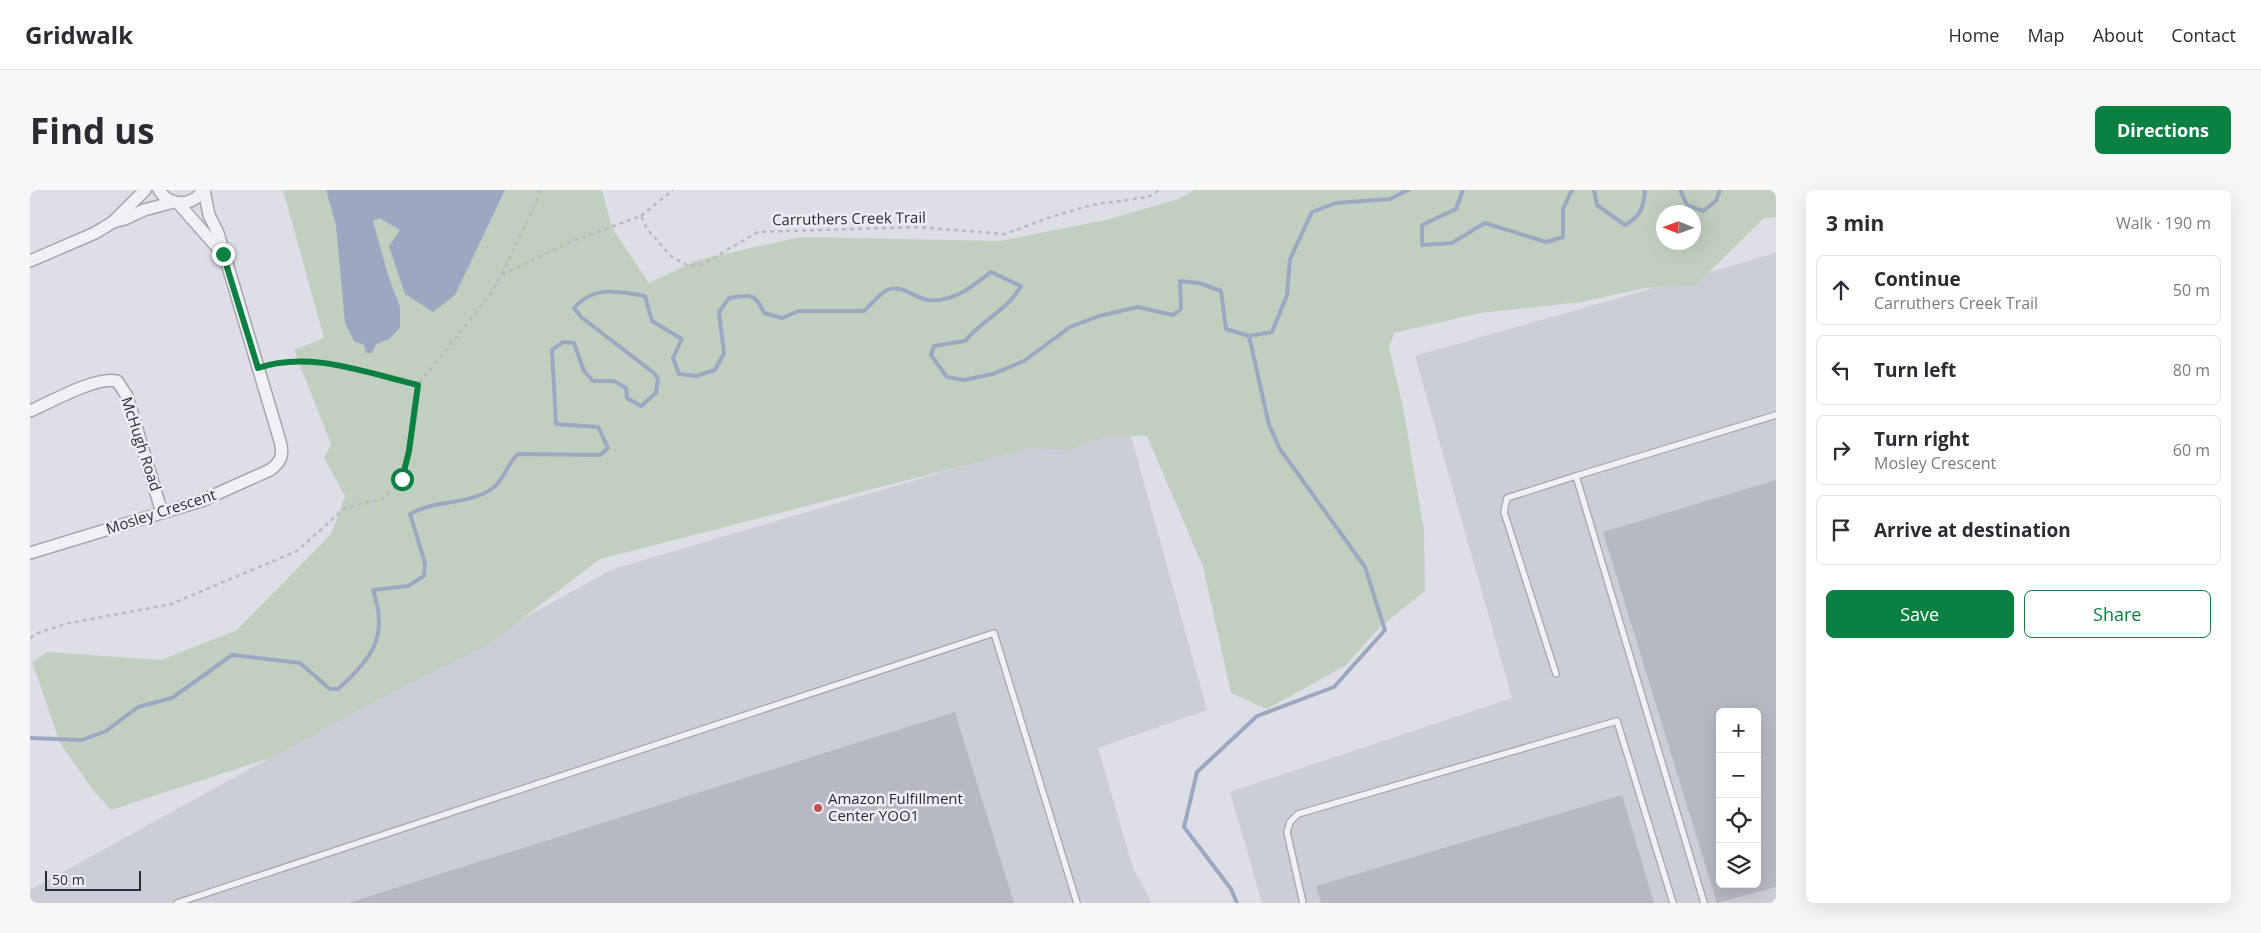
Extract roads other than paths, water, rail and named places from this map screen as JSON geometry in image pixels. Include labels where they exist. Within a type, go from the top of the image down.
[{"type":"street","points":[[30,261],[95,233],[113,222],[145,190]]},
{"type":"street","name":"Mosley Crescent","points":[[160,190],[166,198],[176,202],[223,254]]},
{"type":"street","points":[[113,222],[176,202],[190,201],[204,190]]},
{"type":"street","name":"Mosley Crescent","points":[[30,553],[201,501],[270,470],[279,463],[283,452],[218,233],[209,215],[204,190]]},
{"type":"street","name":"McHugh Road","points":[[30,411],[95,384],[110,380],[118,381],[127,396],[162,513]]},
{"type":"lane","points":[[1556,674],[1504,512],[1507,498],[1776,415]]},
{"type":"lane","points":[[1576,476],[1704,903]]},
{"type":"lane","points":[[176,903],[994,633],[1077,903]]},
{"type":"lane","points":[[1303,903],[1287,832],[1290,822],[1298,814],[1617,721],[1673,903]]},
{"type":"water","points":[[326,190],[505,190],[455,295],[433,312],[405,294],[389,246],[400,230],[379,218],[373,221],[388,275],[400,307],[400,328],[389,339],[376,344],[372,353],[366,353],[364,345],[354,341],[345,323],[336,225]]},
{"type":"waterway","points":[[30,738],[82,740],[106,731],[138,707],[172,698],[232,655],[300,663],[330,689],[338,689],[360,667],[374,646],[378,634],[379,621],[373,590],[408,586],[424,576],[425,563],[410,514],[430,506],[473,498],[483,494],[497,485],[518,454],[600,455],[608,448],[598,427],[556,424],[552,350],[563,342],[574,343],[584,371],[593,381],[614,381],[626,388],[627,398],[641,406],[656,393],[658,379],[654,373],[581,317],[574,308],[590,295],[607,291],[645,296],[652,321],[682,339],[673,358],[679,374],[696,376],[715,370],[724,353],[719,312],[729,298],[751,296],[758,301],[764,313],[782,318],[799,311],[864,311],[887,290],[903,290],[928,300],[946,299],[962,292],[991,272],[1021,286],[1016,294],[965,341],[934,346],[931,355],[947,377],[964,380],[993,374],[1024,361],[1070,327],[1099,316],[1138,307],[1173,315],[1181,309],[1180,281],[1199,283],[1221,291],[1226,329],[1249,336],[1272,332],[1287,295],[1290,259],[1312,212],[1336,203],[1390,199],[1408,190]]},
{"type":"waterway","points":[[1463,190],[1456,209],[1422,225],[1422,245],[1452,243],[1485,223],[1546,242],[1563,237],[1563,209],[1572,190]]},
{"type":"waterway","points":[[1594,190],[1597,205],[1625,225],[1635,218],[1641,210],[1645,190]]},
{"type":"waterway","points":[[1680,190],[1687,205],[1703,211],[1716,201],[1720,190]]},
{"type":"waterway","points":[[1237,903],[1231,889],[1184,827],[1197,772],[1257,716],[1334,687],[1385,630],[1365,567],[1280,449],[1269,425],[1249,336]]},
{"type":"place","name":"Amazon Fulfillment Center YOO1","points":[[818,808]]}]
